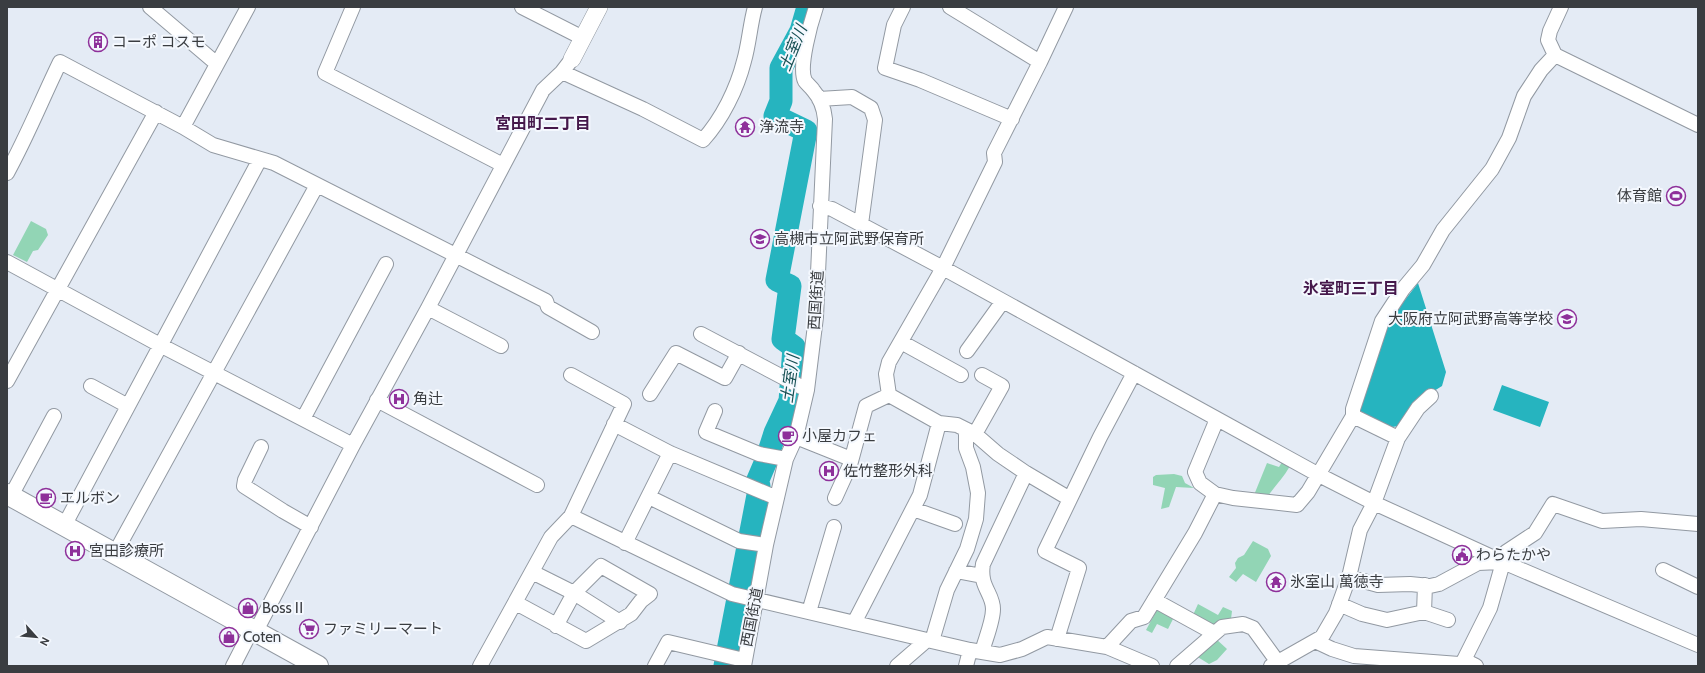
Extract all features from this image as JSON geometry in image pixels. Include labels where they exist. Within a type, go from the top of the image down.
[{"type":"main road","points":[[9,495],[318,666]]},
{"type":"street","points":[[150,7],[217,64]]},
{"type":"street","points":[[183,127],[248,7]]},
{"type":"street","points":[[353,7],[325,73],[503,165]]},
{"type":"street","points":[[522,7],[583,38]]},
{"type":"street","points":[[233,666],[311,527],[353,445],[428,308],[543,90],[567,65],[599,7]]},
{"type":"street","points":[[567,65],[643,109],[703,140],[713,129],[737,84],[744,61],[755,7]]},
{"type":"street","name":"西国街道","points":[[744,663],[766,545],[786,459],[796,437],[806,390],[816,317],[825,123],[824,110],[820,99],[806,83],[803,70],[810,26],[816,7]]},
{"type":"street","points":[[903,7],[894,25],[885,68],[920,80],[1012,119]]},
{"type":"street","points":[[950,7],[1040,62]]},
{"type":"street","points":[[889,395],[886,374],[889,362],[944,268],[995,162],[994,153],[1066,7]]},
{"type":"street","points":[[1561,7],[1550,31],[1548,40],[1555,55],[1698,125]]},
{"type":"street","points":[[1217,419],[1195,472],[1200,483],[1215,494],[1233,498],[1297,505],[1319,475],[1353,416],[1353,409],[1382,321],[1403,289],[1423,265],[1443,230],[1492,169],[1509,138],[1524,96],[1541,70],[1555,55]]},
{"type":"street","points":[[7,173],[29,132],[44,93],[60,62],[156,112],[213,145],[274,163],[456,255],[546,301],[548,307],[592,332]]},
{"type":"street","points":[[820,99],[852,97],[871,108],[875,120],[861,224]]},
{"type":"street","points":[[7,381],[156,112]]},
{"type":"street","points":[[64,526],[260,159]]},
{"type":"street","points":[[115,553],[317,185]]},
{"type":"street","points":[[820,206],[832,209],[944,268],[1319,475],[1374,503],[1503,562],[1698,645]]},
{"type":"street","points":[[7,262],[160,345],[353,445]]},
{"type":"street","points":[[303,419],[386,264]]},
{"type":"street","points":[[967,351],[1003,301]]},
{"type":"street","points":[[428,308],[501,346]]},
{"type":"street","points":[[701,334],[806,390]]},
{"type":"street","points":[[902,342],[961,375]]},
{"type":"street","points":[[650,394],[676,353],[725,378],[739,353]]},
{"type":"street","points":[[1057,639],[1079,568],[1046,551],[1100,437],[1134,373]]},
{"type":"street","points":[[480,666],[502,625],[516,603],[550,537],[571,516],[624,404],[570,375]]},
{"type":"street","points":[[897,666],[930,640],[947,590],[973,532],[978,505],[978,493],[973,467],[966,448],[971,432],[1002,386],[982,375]]},
{"type":"street","points":[[90,386],[128,406]]},
{"type":"street","points":[[889,395],[938,423],[957,425],[971,432],[1026,474],[1070,499]]},
{"type":"street","points":[[835,498],[851,459],[866,406],[889,395]]},
{"type":"street","points":[[1177,666],[1222,626],[1243,624],[1253,628],[1274,664],[1322,637],[1336,613],[1349,577],[1360,530],[1374,503],[1398,438],[1418,408],[1430,396]]},
{"type":"street","points":[[377,400],[537,485]]},
{"type":"street","points":[[715,411],[706,432],[759,454],[786,459]]},
{"type":"street","points":[[9,495],[54,416]]},
{"type":"street","points":[[1353,416],[1398,438]]},
{"type":"street","points":[[854,623],[920,495],[938,423]]},
{"type":"street","points":[[614,424],[670,453],[777,498]]},
{"type":"street","points":[[796,437],[851,459]]},
{"type":"street","points":[[261,447],[244,480],[244,486],[311,527]]},
{"type":"street","points":[[625,543],[670,453]]},
{"type":"street","points":[[966,666],[976,651],[993,609],[982,576],[983,564],[1026,474]]},
{"type":"street","points":[[1107,647],[1131,621],[1144,617],[1195,534],[1215,494]]},
{"type":"street","points":[[649,497],[739,541],[766,545]]},
{"type":"street","points":[[1315,641],[1332,649],[1354,656],[1464,664],[1490,608],[1506,552],[1534,533],[1553,504],[1602,521],[1641,519],[1698,524]]},
{"type":"street","points":[[913,509],[955,524]]},
{"type":"street","points":[[571,516],[732,594],[976,651],[1000,655],[1022,649],[1047,637],[1107,647],[1152,666]]},
{"type":"street","points":[[809,612],[834,528]]},
{"type":"street","points":[[1349,577],[1378,585],[1439,584],[1478,563],[1503,562]]},
{"type":"street","points":[[516,603],[556,626],[586,641],[632,614],[641,600],[650,594],[601,566],[574,593],[556,626]]},
{"type":"street","points":[[1663,570],[1698,587]]},
{"type":"street","points":[[956,571],[982,576]]},
{"type":"street","points":[[532,572],[574,593],[620,622]]},
{"type":"street","points":[[1424,612],[1425,585]]},
{"type":"street","points":[[1154,600],[1214,633]]},
{"type":"street","points":[[1339,604],[1362,614],[1387,620],[1424,612],[1448,620]]},
{"type":"street","points":[[655,666],[668,642],[744,663]]},
{"type":"green space","points":[[31,221],[46,229],[48,235],[38,250],[33,251],[27,262],[13,255]]},
{"type":"green space","points":[[1282,462],[1290,466],[1268,496],[1254,495],[1267,463],[1279,467]]},
{"type":"green space","points":[[1174,474],[1182,476],[1185,483],[1194,488],[1176,487],[1169,507],[1161,509],[1165,488],[1153,485],[1153,477],[1156,475]]},
{"type":"green space","points":[[1253,541],[1268,549],[1271,556],[1256,582],[1243,574],[1236,582],[1229,577],[1236,568],[1235,563],[1238,558],[1244,555]]},
{"type":"green space","points":[[1198,604],[1218,615],[1223,607],[1232,611],[1231,619],[1214,627],[1193,615]]},
{"type":"green space","points":[[1158,608],[1174,617],[1168,629],[1157,624],[1152,633],[1146,630]]},
{"type":"green space","points":[[1215,638],[1227,649],[1217,660],[1209,664],[1196,656]]},
{"type":"water","points":[[1418,283],[1446,372],[1442,386],[1418,401],[1399,426],[1385,428],[1356,414],[1388,322]]},
{"type":"water","points":[[1502,385],[1549,402],[1540,427],[1493,410]]},
{"type":"waterway","name":"土室川","points":[[725,666],[758,495],[759,486],[757,482],[766,461],[775,433],[790,401],[794,347],[783,339],[790,286],[777,280],[806,131],[775,116],[781,101],[781,68],[801,31],[808,7]]},
{"type":"place","name":"コーポ コスモ","points":[[98,42]]},
{"type":"place","name":"浄流寺","points":[[745,127]]},
{"type":"place","name":"体育館","points":[[1676,196]]},
{"type":"place","name":"高槻市立阿武野保育所","points":[[760,239]]},
{"type":"place","name":"大阪府立阿武野高等学校","points":[[1567,319]]},
{"type":"place","name":"角辻","points":[[399,399]]},
{"type":"place","name":"小屋カフェ","points":[[788,436]]},
{"type":"place","name":"佐竹整形外科","points":[[829,471]]},
{"type":"place","name":"エルボン","points":[[46,498]]},
{"type":"place","name":"宮田診療所","points":[[75,551]]},
{"type":"place","name":"わらたかや","points":[[1462,555]]},
{"type":"place","name":"氷室山 萬徳寺","points":[[1276,582]]},
{"type":"place","name":"BossⅡ","points":[[248,608]]},
{"type":"place","name":"ファミリーマート","points":[[309,629]]},
{"type":"place","name":"Coten","points":[[229,637]]},
{"type":"district","name":"宮田町二丁目","points":[[543,123]]},
{"type":"district","name":"氷室町三丁目","points":[[1351,288]]}]
